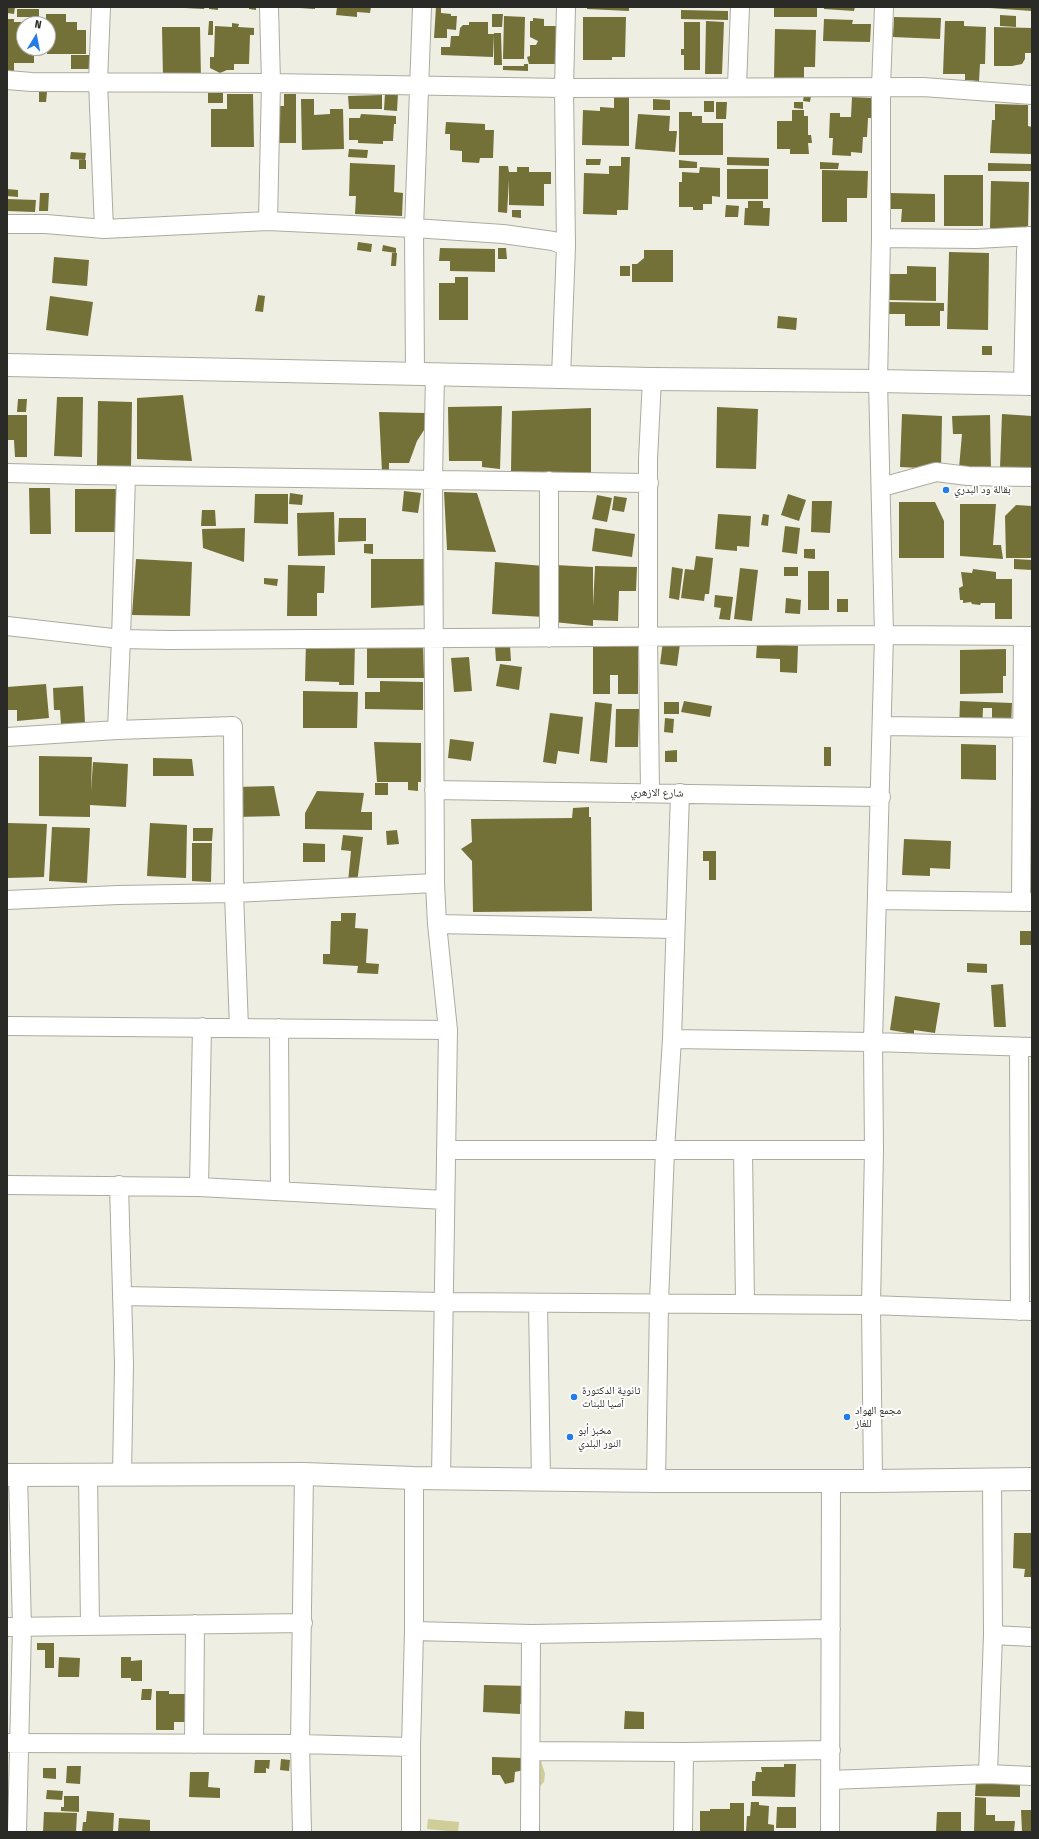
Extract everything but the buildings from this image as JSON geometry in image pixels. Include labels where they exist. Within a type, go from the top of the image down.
[{"type":"street","points":[[101,7],[98,82],[104,229]]},
{"type":"street","points":[[268,221],[271,83],[270,7]]},
{"type":"street","points":[[422,7],[421,86],[414,228],[433,479],[434,790],[437,924],[448,1030],[441,1478]]},
{"type":"street","points":[[561,377],[566,246],[564,88],[566,7]]},
{"type":"street","points":[[738,86],[740,7]]},
{"type":"street","points":[[873,1482],[871,1305],[874,1150],[873,1042],[884,635],[882,486],[878,381],[881,238],[881,87],[884,7]]},
{"type":"street","points":[[7,80],[32,82],[271,83],[564,88],[738,86],[923,87],[1032,95]]},
{"type":"street","points":[[7,224],[46,224],[104,229],[268,221],[414,228],[525,237],[553,241],[566,246]]},
{"type":"street","points":[[7,365],[652,379],[1027,384],[1026,251],[1030,236],[976,239],[881,238]]},
{"type":"street","points":[[650,792],[648,637],[649,483],[652,379]]},
{"type":"street","points":[[882,486],[936,472],[968,476],[1032,477]]},
{"type":"street","points":[[7,473],[649,483]]},
{"type":"street","points":[[117,730],[126,476]]},
{"type":"street","points":[[549,481],[549,638]]},
{"type":"street","points":[[7,626],[121,639],[177,640],[884,635],[1027,636],[1027,902],[878,900]]},
{"type":"street","points":[[7,737],[117,730],[233,726],[234,893],[239,1028]]},
{"type":"street","points":[[882,726],[1027,728]]},
{"type":"street","name":"شارع الازهري","points":[[434,790],[650,792],[880,797]]},
{"type":"street","points":[[656,1481],[659,1303],[665,1150],[672,1039],[680,793]]},
{"type":"street","points":[[7,900],[118,895],[234,893],[436,883]]},
{"type":"street","points":[[437,924],[675,929]]},
{"type":"street","points":[[7,1026],[448,1030]]},
{"type":"street","points":[[199,1187],[202,1027]]},
{"type":"street","points":[[280,1028],[280,1191]]},
{"type":"street","points":[[122,1296],[256,1297],[443,1302],[871,1305],[1026,1311],[1026,1047],[873,1042],[672,1039]]},
{"type":"street","points":[[446,1150],[874,1150]]},
{"type":"street","points":[[743,1150],[745,1304]]},
{"type":"street","points":[[7,1185],[199,1187],[445,1200]]},
{"type":"street","points":[[119,1185],[124,1364],[122,1474]]},
{"type":"street","points":[[538,1303],[541,1479]]},
{"type":"street","points":[[88,1474],[90,1626]]},
{"type":"street","points":[[302,1832],[300,1744],[303,1623],[304,1474]]},
{"type":"street","points":[[17,1832],[13,1743],[14,1627],[12,1475],[304,1474],[414,1478],[873,1482],[1032,1479]]},
{"type":"street","points":[[412,1832],[411,1747],[414,1632],[414,1478]]},
{"type":"street","points":[[988,1774],[993,1635],[992,1479]]},
{"type":"street","points":[[830,1832],[831,1481]]},
{"type":"street","points":[[14,1627],[303,1623]]},
{"type":"street","points":[[194,1744],[195,1624]]},
{"type":"street","points":[[414,1632],[531,1634],[830,1630]]},
{"type":"street","points":[[530,1832],[532,1751],[531,1634]]},
{"type":"street","points":[[993,1635],[1032,1637]]},
{"type":"street","points":[[13,1743],[300,1744],[411,1747]]},
{"type":"street","points":[[532,1751],[684,1752],[831,1750]]},
{"type":"street","points":[[683,1832],[684,1752]]},
{"type":"street","points":[[830,1780],[988,1774],[1032,1776]]},
{"type":"shaded area","points":[[532,1754],[541,1761],[545,1774],[544,1782],[540,1786],[533,1786]]},
{"type":"shaded area","points":[[428,1819],[459,1822],[458,1832],[427,1829]]},
{"type":"place","name":"بقالة ود البدري","points":[[946,490]]},
{"type":"place","name":"ثانوية الدكتورة آسيا للبنات","points":[[574,1397]]},
{"type":"place","name":"مجمع الهواد للغاز","points":[[847,1417]]},
{"type":"place","name":"مخبز أبو النور البلدي","points":[[570,1437]]}]
